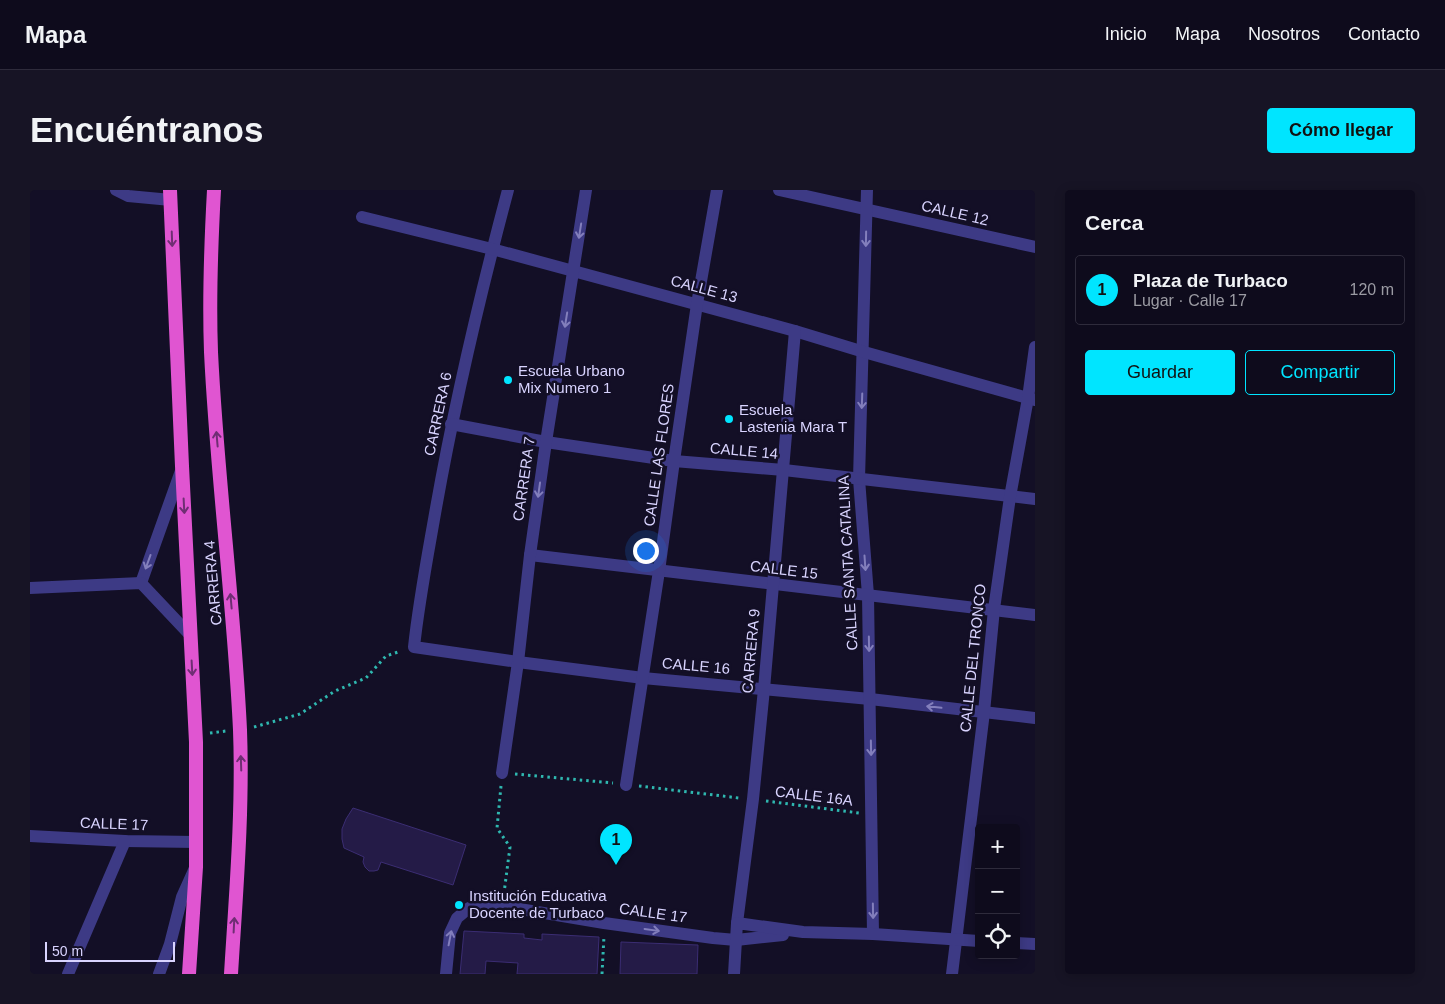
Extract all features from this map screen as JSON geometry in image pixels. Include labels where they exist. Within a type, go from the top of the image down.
[{"type":"highway","name":"CARRERA 4","points":[[214,190],[210,255],[211,351],[235,653],[234,731],[241,771],[231,974]]},
{"type":"highway","name":"CARRERA 4","points":[[171,195],[196,742],[196,867],[188,974]]},
{"type":"street","points":[[116,190],[128,196],[171,195]]},
{"type":"street","name":"CARRERA 6","points":[[414,647],[419,603],[451,424],[492,249],[508,190]]},
{"type":"street","name":"CARRERA 7","points":[[502,773],[546,442],[586,190]]},
{"type":"street","name":"CALLE LAS FLORES","points":[[626,785],[644,678],[697,304],[717,190]]},
{"type":"street","name":"CALLE 12","points":[[779,190],[1035,247]]},
{"type":"street","name":"CALLE SANTA CATALINA","points":[[867,190],[859,479],[868,595],[873,934]]},
{"type":"street","name":"CALLE 13","points":[[362,217],[492,249],[794,330],[864,352],[1031,399]]},
{"type":"street","name":"CARRERA 9","points":[[734,974],[737,923],[753,800],[774,585],[794,330]]},
{"type":"street","name":"CALLE DEL TRONCO","points":[[952,974],[984,712],[994,609],[1010,497],[1031,399],[1035,347]]},
{"type":"street","name":"CALLE 14","points":[[451,424],[546,442],[674,460],[784,470],[1035,499]]},
{"type":"street","points":[[141,583],[182,466]]},
{"type":"street","name":"CALLE 15","points":[[530,555],[1035,615]]},
{"type":"street","points":[[30,588],[141,583],[191,636]]},
{"type":"street","name":"CALLE 16","points":[[414,647],[644,678],[870,699],[1035,718]]},
{"type":"street","name":"CALLE 17","points":[[30,836],[125,842],[196,842]]},
{"type":"street","points":[[68,974],[125,842]]},
{"type":"street","points":[[160,974],[182,897],[196,867]]},
{"type":"street","name":"CALLE 17","points":[[446,974],[450,933],[457,918],[469,908],[483,904],[713,938],[736,940],[803,932]]},
{"type":"street","name":"CALLE 17","points":[[737,923],[803,932],[873,934],[975,941]]},
{"type":"street","points":[[1020,943],[1035,944]]},
{"type":"path","points":[[211,741],[210,732],[234,731],[300,714],[335,691],[366,678],[386,656],[414,647]]},
{"type":"path","points":[[502,773],[497,828],[510,847],[502,906]]},
{"type":"path","name":"CALLE 16A","points":[[753,800],[872,814]]},
{"type":"path","points":[[602,974],[604,923]]},
{"type":"building","points":[[353,808],[466,845],[453,885],[381,862],[378,870],[369,871],[363,862],[364,857],[344,848],[342,829]]},
{"type":"building","points":[[464,931],[524,934],[524,938],[542,940],[542,934],[599,937],[597,974],[517,974],[518,963],[486,961],[485,974],[460,974]]},
{"type":"building","points":[[621,942],[698,945],[697,974],[620,974]]},
{"type":"place","name":"Escuela Urbano Mix Numero 1","points":[[508,380]]},
{"type":"place","name":"Escuela Lastenia Mara T","points":[[729,419]]},
{"type":"place","name":"Plaza de Turbaco","points":[[616,865]]},
{"type":"place","name":"Institución Educativa Docente de Turbaco","points":[[459,905]]}]
